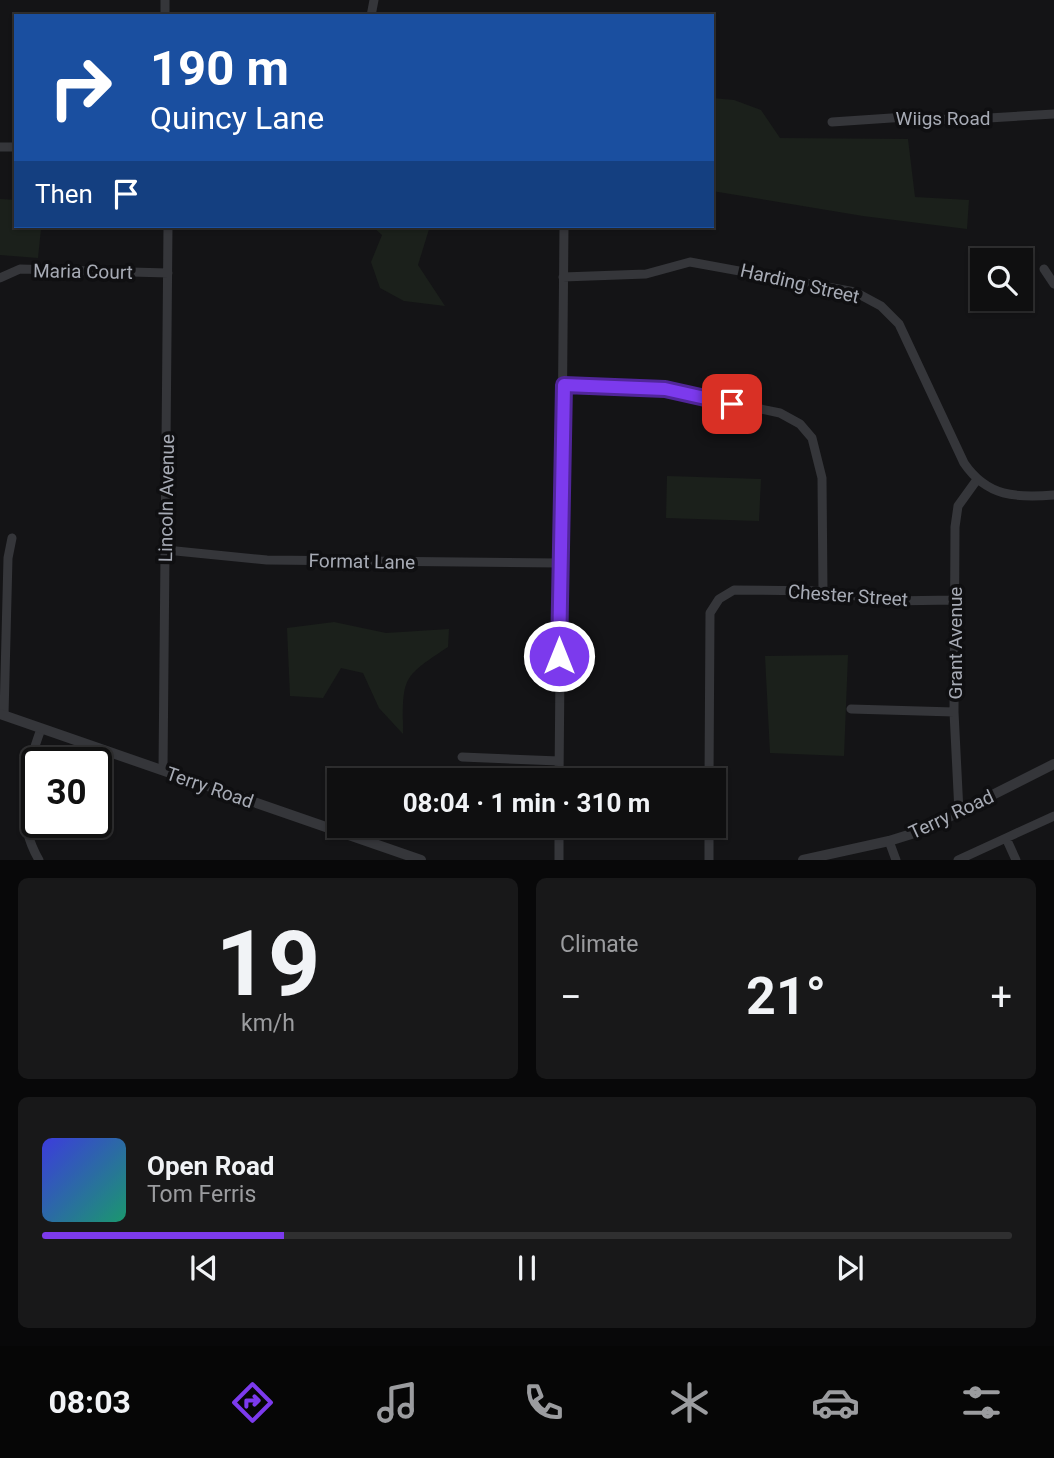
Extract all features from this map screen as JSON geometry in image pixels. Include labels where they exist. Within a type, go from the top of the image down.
[{"type":"street","name":"Wiigs Road","points":[[832,122],[906,117],[955,120],[1054,114]]},
{"type":"street","name":"Lincoln Avenue","points":[[163,770],[168,228]]},
{"type":"street","points":[[559,768],[564,228]]},
{"type":"street","name":"Harding Street","points":[[564,277],[646,274],[690,262],[855,292],[881,306],[900,324],[964,463],[976,481]]},
{"type":"street","name":"Maria Court","points":[[0,278],[20,269],[168,273]]},
{"type":"street","points":[[1044,269],[1054,284]]},
{"type":"street","points":[[564,385],[665,389],[780,413],[800,424],[812,438],[822,478],[823,591]]},
{"type":"street","points":[[976,481],[1022,498],[1054,495]]},
{"type":"street","name":"Grant Avenue","points":[[959,812],[954,712],[954,600],[958,506],[976,481]]},
{"type":"street","points":[[2,715],[8,558],[12,538]]},
{"type":"street","name":"Format Lane","points":[[166,550],[267,560],[559,563]]},
{"type":"street","name":"Chester Street","points":[[709,768],[710,613],[719,599],[734,590],[823,591],[890,601],[954,600]]},
{"type":"street","points":[[851,709],[954,712]]},
{"type":"street","name":"Terry Road","points":[[2,715],[421,859]]},
{"type":"street","points":[[40,859],[32,847],[23,807],[28,764],[41,729]]},
{"type":"street","points":[[462,757],[559,761]]},
{"type":"street","name":"Terry Road","points":[[803,859],[889,841],[921,831],[1054,764]]},
{"type":"street","points":[[958,859],[1054,816]]},
{"type":"street","points":[[559,838],[559,859]]},
{"type":"street","points":[[709,838],[709,859]]},
{"type":"street","points":[[1006,838],[1016,859]]},
{"type":"street","points":[[889,841],[896,859]]},
{"type":"shaded area","points":[[714,98],[734,100],[761,110],[780,138],[908,139],[915,197],[969,200],[967,229],[863,216],[714,191]]},
{"type":"shaded area","points":[[0,199],[14,200],[14,228],[43,228],[38,258],[0,255]]},
{"type":"shaded area","points":[[374,228],[429,228],[418,265],[445,306],[404,301],[380,288],[371,262],[382,235]]},
{"type":"shaded area","points":[[667,476],[761,479],[759,521],[666,518]]},
{"type":"shaded area","points":[[334,622],[386,633],[449,629],[448,647],[421,666],[408,681],[403,701],[403,734],[379,708],[363,673],[341,668],[323,698],[290,696],[287,628]]},
{"type":"shaded area","points":[[848,655],[844,756],[770,753],[765,656]]},
{"type":"route","points":[[559,656],[564,385],[620,385],[665,389],[732,404]]}]
